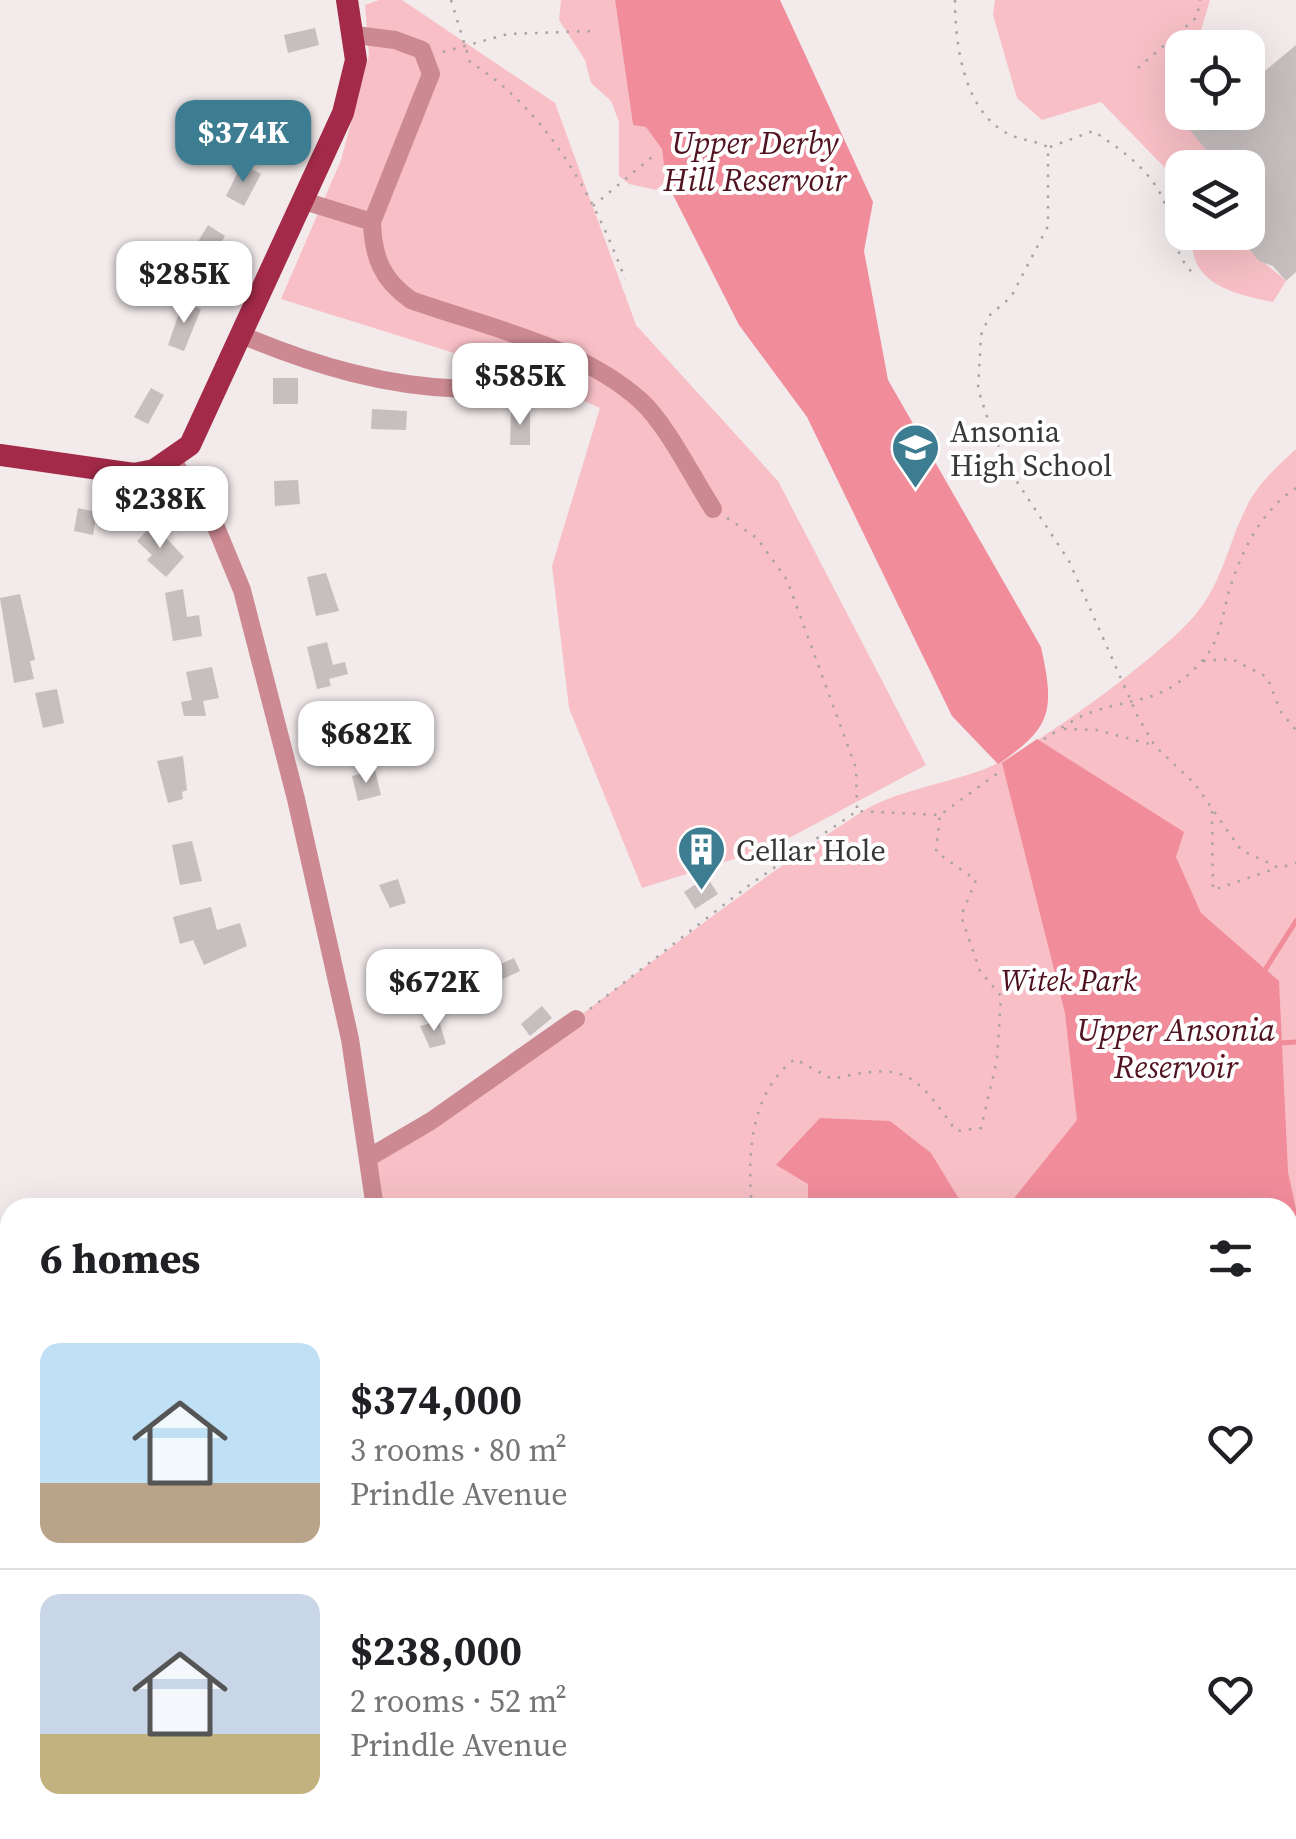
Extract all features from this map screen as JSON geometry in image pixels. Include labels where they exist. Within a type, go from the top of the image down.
[{"type":"main road","points":[[0,455],[112,473],[154,470],[172,460],[199,431],[347,101],[356,60],[356,35],[347,0]]},
{"type":"street","points":[[356,35],[395,40],[422,50],[432,74],[372,222],[378,268],[392,288],[411,300],[554,350],[610,378],[644,403],[713,509]]},
{"type":"street","points":[[304,201],[372,222]]},
{"type":"street","points":[[244,336],[311,364],[417,388],[466,389]]},
{"type":"street","points":[[172,460],[213,520],[242,590],[297,804],[346,1021],[374,1198]]},
{"type":"street","points":[[368,1158],[431,1121],[576,1019]]},
{"type":"path","points":[[451,0],[470,62],[505,83],[535,114],[608,234],[625,279]]},
{"type":"path","points":[[955,0],[962,62],[988,119],[1016,138],[1048,148],[1093,131],[1140,166],[1160,194],[1182,260],[1197,276]]},
{"type":"path","points":[[1138,68],[1197,17],[1200,0]]},
{"type":"path","points":[[441,53],[508,34],[594,31]]},
{"type":"path","points":[[1048,148],[1048,226],[1012,297],[990,315],[981,335],[978,389],[1008,468],[1069,561],[1155,746],[1212,808],[1240,850],[1279,868]]},
{"type":"path","points":[[592,207],[653,156]]},
{"type":"path","points":[[1155,746],[1098,730],[1064,729],[1044,739],[1091,712],[1135,704],[1164,692],[1202,662],[1216,642],[1232,580],[1268,508],[1296,488]]},
{"type":"path","points":[[713,509],[757,538],[787,580],[856,768],[857,812]]},
{"type":"path","points":[[1202,662],[1232,659],[1267,676],[1281,712],[1296,730]]},
{"type":"path","points":[[576,1019],[632,980],[752,883],[857,812],[940,815],[1002,770]]},
{"type":"path","points":[[1212,808],[1212,890],[1296,863]]},
{"type":"path","points":[[751,1198],[748,1145],[775,1074],[795,1059],[832,1079],[882,1067],[926,1087],[956,1131],[981,1128],[997,1060],[1001,996],[980,970],[961,916],[976,880],[936,852],[940,815]]},
{"type":"green space","points":[[379,0],[402,0],[555,103],[636,325],[778,481],[926,765],[772,847],[642,888],[569,708],[552,566],[600,408],[531,377],[281,299],[341,160],[369,55],[365,5]]},
{"type":"green space","points":[[561,0],[615,0],[633,125],[646,126],[663,149],[666,181],[656,190],[629,184],[619,176],[619,122],[611,101],[591,83],[585,60],[559,20]]},
{"type":"green space","points":[[995,0],[1210,0],[1201,30],[1165,30],[1165,130],[1194,130],[1209,150],[1165,150],[1165,168],[1101,102],[1042,120],[1017,98],[993,15]]},
{"type":"green space","points":[[1193,250],[1250,250],[1286,281],[1273,302],[1228,290],[1205,275]]},
{"type":"green space","name":"Witek Park","points":[[1296,449],[1296,1198],[378,1198],[373,1160],[497,1077],[798,855],[873,805],[1004,760],[1126,677],[1195,615],[1219,576],[1240,520],[1269,475]]},
{"type":"water","name":"Upper Derby Hill Reservoir","points":[[615,0],[780,0],[873,202],[864,251],[888,380],[1041,647],[1048,687],[1045,716],[1029,739],[998,764],[952,716],[807,417],[739,325],[666,181],[662,149],[646,127],[633,125]]},
{"type":"water","name":"Upper Ansonia Reservoir","points":[[1037,739],[1184,832],[1176,857],[1201,913],[1279,981],[1288,1172],[1294,1198],[1014,1198],[1077,1120],[1065,1013],[1002,763]]},
{"type":"water","points":[[820,1118],[890,1121],[931,1153],[958,1198],[808,1198],[808,1184],[776,1165]]},
{"type":"building","points":[[315,28],[319,45],[288,53],[284,35]]},
{"type":"building","points":[[1296,45],[1296,272],[1286,281],[1250,250],[1265,250],[1265,150],[1206,150],[1190,130],[1265,130],[1265,71]]},
{"type":"building","points":[[284,107],[299,115],[278,157],[258,146],[274,116],[279,118]]},
{"type":"building","points":[[242,164],[261,174],[244,206],[226,196]]},
{"type":"building","points":[[208,225],[225,236],[207,266],[190,255]]},
{"type":"building","points":[[183,302],[201,309],[184,351],[168,345]]},
{"type":"building","points":[[273,378],[298,378],[298,404],[273,404]]},
{"type":"building","points":[[151,388],[164,395],[148,424],[134,417]]},
{"type":"building","points":[[372,409],[407,411],[406,430],[371,429]]},
{"type":"building","points":[[511,410],[530,411],[530,445],[510,445]]},
{"type":"building","points":[[298,480],[300,504],[275,506],[274,481]]},
{"type":"building","points":[[78,508],[97,512],[93,535],[74,531]]},
{"type":"building","points":[[153,524],[184,557],[166,577],[147,560],[152,555],[137,541]]},
{"type":"building","points":[[326,573],[339,611],[316,616],[307,577]]},
{"type":"building","points":[[183,589],[187,617],[199,615],[202,636],[173,641],[165,593]]},
{"type":"building","points":[[20,594],[35,660],[30,661],[34,679],[14,683],[0,598]]},
{"type":"building","points":[[327,642],[333,665],[345,662],[348,674],[329,679],[331,686],[317,689],[307,647]]},
{"type":"building","points":[[212,667],[219,698],[203,701],[206,716],[184,716],[181,702],[192,700],[186,672]]},
{"type":"building","points":[[57,689],[64,723],[43,728],[35,693]]},
{"type":"building","points":[[345,727],[354,760],[332,766],[325,733]]},
{"type":"building","points":[[183,756],[187,790],[182,792],[183,799],[168,803],[157,761]]},
{"type":"building","points":[[375,770],[381,795],[358,801],[352,776]]},
{"type":"building","points":[[192,841],[202,881],[180,885],[172,845]]},
{"type":"building","name":"Cellar Hole","points":[[707,877],[718,894],[695,909],[684,892]]},
{"type":"building","points":[[398,879],[406,903],[390,908],[379,885]]},
{"type":"building","points":[[211,907],[217,930],[240,923],[247,946],[204,965],[193,940],[180,944],[173,917]]},
{"type":"building","points":[[514,958],[520,971],[492,984],[486,971]]},
{"type":"building","points":[[542,1006],[552,1018],[530,1036],[521,1024]]},
{"type":"building","points":[[439,1021],[446,1044],[430,1048],[420,1026]]},
{"type":"waterway","points":[[1263,973],[1296,921]]},
{"type":"waterway","points":[[1279,1043],[1296,1042]]},
{"type":"place","name":"Ansonia High School","points":[[915,490]]},
{"type":"place","name":"Cellar Hole","points":[[701,892]]}]
